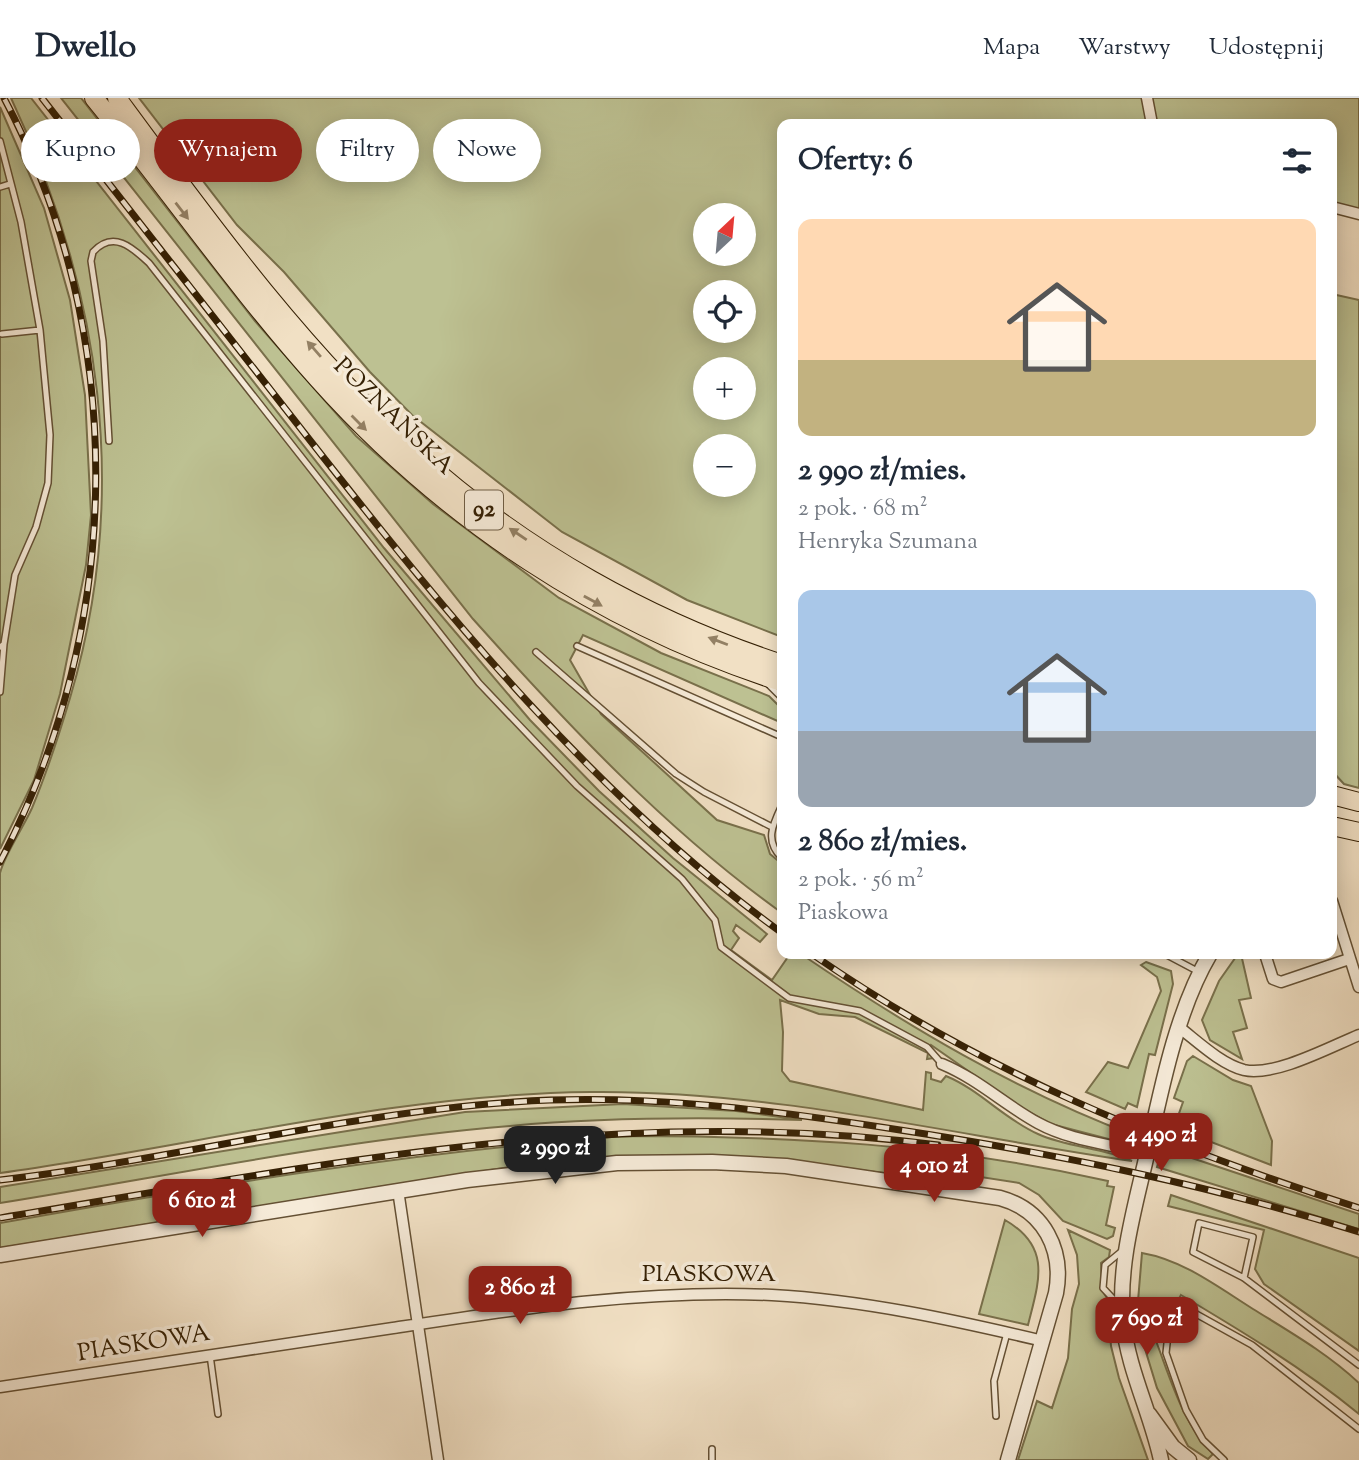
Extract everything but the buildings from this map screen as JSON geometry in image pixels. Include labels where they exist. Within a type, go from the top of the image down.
[{"type":"main road","name":"POZNAŃSKA","points":[[94,98],[115,105],[315,350],[388,428],[439,474],[524,538],[612,591],[689,629],[777,662]]},
{"type":"main road","name":"POZNAŃSKA","points":[[115,105],[318,379],[383,447],[439,496],[503,545],[594,601],[671,641],[777,680]]},
{"type":"main road","points":[[1337,796],[1359,802]]},
{"type":"main road","points":[[1337,827],[1359,832]]},
{"type":"street","points":[[1147,98],[1151,119]]},
{"type":"street","points":[[1337,208],[1359,214]]},
{"type":"street","points":[[1337,918],[1359,987]]},
{"type":"street","points":[[1161,1460],[1130,1364],[1122,1309],[1127,1247],[1147,1154],[1180,1028],[1206,959]]},
{"type":"street","points":[[1267,959],[1273,979],[1280,982],[1349,959]]},
{"type":"street","points":[[1180,1028],[1229,1064],[1255,1072],[1274,1068],[1359,1035]]},
{"type":"street","points":[[942,1064],[977,1080],[1040,1124],[1062,1134],[1147,1154]]},
{"type":"street","points":[[0,1255],[398,1190],[534,1171],[688,1161],[838,1171],[987,1195],[1010,1200],[1027,1210],[1052,1241],[1058,1260],[1058,1280],[1043,1341],[1008,1460]]},
{"type":"street","points":[[398,1190],[438,1460]]},
{"type":"street","name":"PIASKOWA","points":[[0,1387],[606,1298],[750,1294],[852,1303],[1043,1341]]},
{"type":"street","points":[[1147,1411],[1173,1447],[1188,1460]]},
{"type":"street","points":[[1175,1460],[1188,1460]]},
{"type":"lane","points":[[103,98],[115,105]]},
{"type":"lane","points":[[0,141],[2,160],[21,222],[40,330],[50,435],[48,483],[36,527],[15,575],[2,646],[0,692]]},
{"type":"lane","points":[[0,187],[10,184]]},
{"type":"lane","points":[[109,441],[103,341],[91,261],[93,252],[107,241],[132,247],[149,263],[479,682],[577,786],[682,879],[715,920],[722,947],[789,998],[860,1012],[927,1047],[942,1064]]},
{"type":"lane","points":[[2,334],[40,330]]},
{"type":"lane","points":[[576,646],[777,735]]},
{"type":"lane","points":[[536,652],[676,774],[704,792],[772,827]]},
{"type":"lane","points":[[757,674],[777,693]]},
{"type":"lane","points":[[777,816],[772,827],[773,845],[777,851]]},
{"type":"lane","points":[[1175,959],[1200,972]]},
{"type":"lane","points":[[1244,1278],[1253,1237],[1199,1223],[1193,1252],[1244,1278],[1359,1365]]},
{"type":"lane","points":[[1224,1460],[1203,1440],[1186,1410],[1166,1353],[1168,1334],[1175,1315],[1189,1310],[1252,1345],[1359,1429]]},
{"type":"lane","points":[[996,1416],[994,1381],[1007,1333]]},
{"type":"lane","points":[[210,1355],[218,1414]]},
{"type":"lane","points":[[712,1449],[712,1460]]},
{"type":"green space","points":[[11,98],[31,98],[47,119],[21,119],[21,121]]},
{"type":"green space","points":[[61,98],[81,98],[97,119],[78,119]]},
{"type":"green space","points":[[139,98],[1359,98],[1359,210],[1337,205],[1337,119],[777,119],[777,635],[687,600],[562,532],[412,415],[370,372],[284,272],[237,225],[204,182],[302,182],[302,119],[155,119]]},
{"type":"green space","points":[[0,107],[21,155],[21,182],[33,182],[44,208],[70,300],[85,395],[91,515],[86,565],[60,694],[34,780],[0,849]]},
{"type":"green space","points":[[140,174],[255,321],[356,436],[433,504],[559,598],[661,653],[769,696],[777,704],[777,721],[583,635],[570,660],[601,714],[717,820],[764,835],[770,854],[777,860],[777,909],[739,881],[658,811],[545,698],[473,619],[127,182],[140,182]]},
{"type":"green space","points":[[46,182],[97,182],[384,548],[530,720],[599,791],[673,858],[767,934],[760,942],[736,925],[733,931],[739,938],[731,950],[772,980],[787,959],[809,959],[922,1031],[1005,1078],[1136,1136],[1133,1140],[1122,1138],[1120,1142],[1051,1124],[1017,1105],[931,1045],[928,1051],[934,1058],[927,1059],[928,1053],[855,1017],[819,1014],[780,1000],[782,1071],[790,1081],[923,1110],[926,1072],[931,1073],[931,1079],[941,1082],[946,1076],[1038,1134],[1132,1161],[795,1106],[659,1093],[591,1092],[517,1095],[368,1111],[0,1173],[0,873],[37,794],[70,698],[89,621],[99,545],[102,468],[97,393],[85,318],[67,244]]},
{"type":"green space","points":[[1337,295],[1359,300],[1359,788],[1344,784],[1337,776]]},
{"type":"green space","points":[[1234,959],[1242,959],[1251,998],[1239,1000],[1247,1028],[1233,1032],[1242,1059],[1210,1040],[1202,1020],[1219,981]]},
{"type":"green space","points":[[1146,962],[1171,971],[1173,984],[1155,1055],[1149,1054],[1137,1107],[1128,1103],[1125,1109],[1086,1092],[1108,1062],[1128,1068],[1161,991],[1157,977],[1141,965]]},
{"type":"green space","points":[[1193,1056],[1233,1080],[1251,1086],[1272,1141],[1271,1165],[1185,1132],[1187,1126],[1176,1122],[1183,1102],[1174,1098],[1187,1061]]},
{"type":"green space","points":[[623,1104],[736,1111],[802,1120],[619,1119],[446,1132],[318,1149],[0,1203],[0,1187],[465,1112]]},
{"type":"green space","points":[[625,1136],[808,1140],[987,1158],[1048,1168],[1108,1181],[1107,1186],[1114,1187],[1106,1225],[1115,1228],[1113,1236],[1107,1239],[1063,1221],[1039,1195],[1019,1183],[923,1168],[922,1171],[910,1170],[909,1176],[760,1158],[612,1158],[530,1164],[0,1248],[0,1223],[233,1183],[390,1160]]},
{"type":"green space","points":[[1162,1148],[1359,1214],[1359,1229],[1157,1167]]},
{"type":"green space","points":[[1171,1195],[1359,1258],[1359,1351],[1264,1284],[1255,1269],[1264,1230],[1168,1206]]},
{"type":"green space","points":[[1005,1220],[1020,1230],[1036,1253],[1038,1280],[1028,1325],[979,1314]]},
{"type":"green space","points":[[1068,1230],[1110,1250],[1109,1257],[1101,1263],[1102,1290],[1107,1298],[1111,1346],[1119,1378],[1148,1460],[1018,1460],[1037,1401],[1052,1408],[1068,1358],[1072,1309],[1079,1284],[1077,1255]]},
{"type":"green space","points":[[1142,1253],[1172,1262],[1200,1275],[1334,1362],[1359,1383],[1359,1414],[1294,1366],[1181,1295],[1156,1341],[1186,1415],[1213,1454],[1208,1459],[1188,1446],[1157,1388],[1142,1339],[1138,1301]]},
{"type":"railway","points":[[0,862],[41,771],[71,676],[89,579],[96,480],[91,381],[74,284],[45,189],[4,98]]},
{"type":"railway","points":[[42,98],[362,507],[472,639],[588,765],[649,824],[777,929]]},
{"type":"railway","points":[[820,959],[941,1034],[1076,1102],[1215,1159],[1359,1208]]},
{"type":"railway","points":[[0,1180],[129,1161],[385,1116],[514,1102],[611,1100],[755,1110],[1016,1149],[1188,1185],[1359,1232]]},
{"type":"railway","points":[[0,1218],[350,1161],[467,1146],[583,1136],[701,1131],[819,1134],[938,1145]]}]
